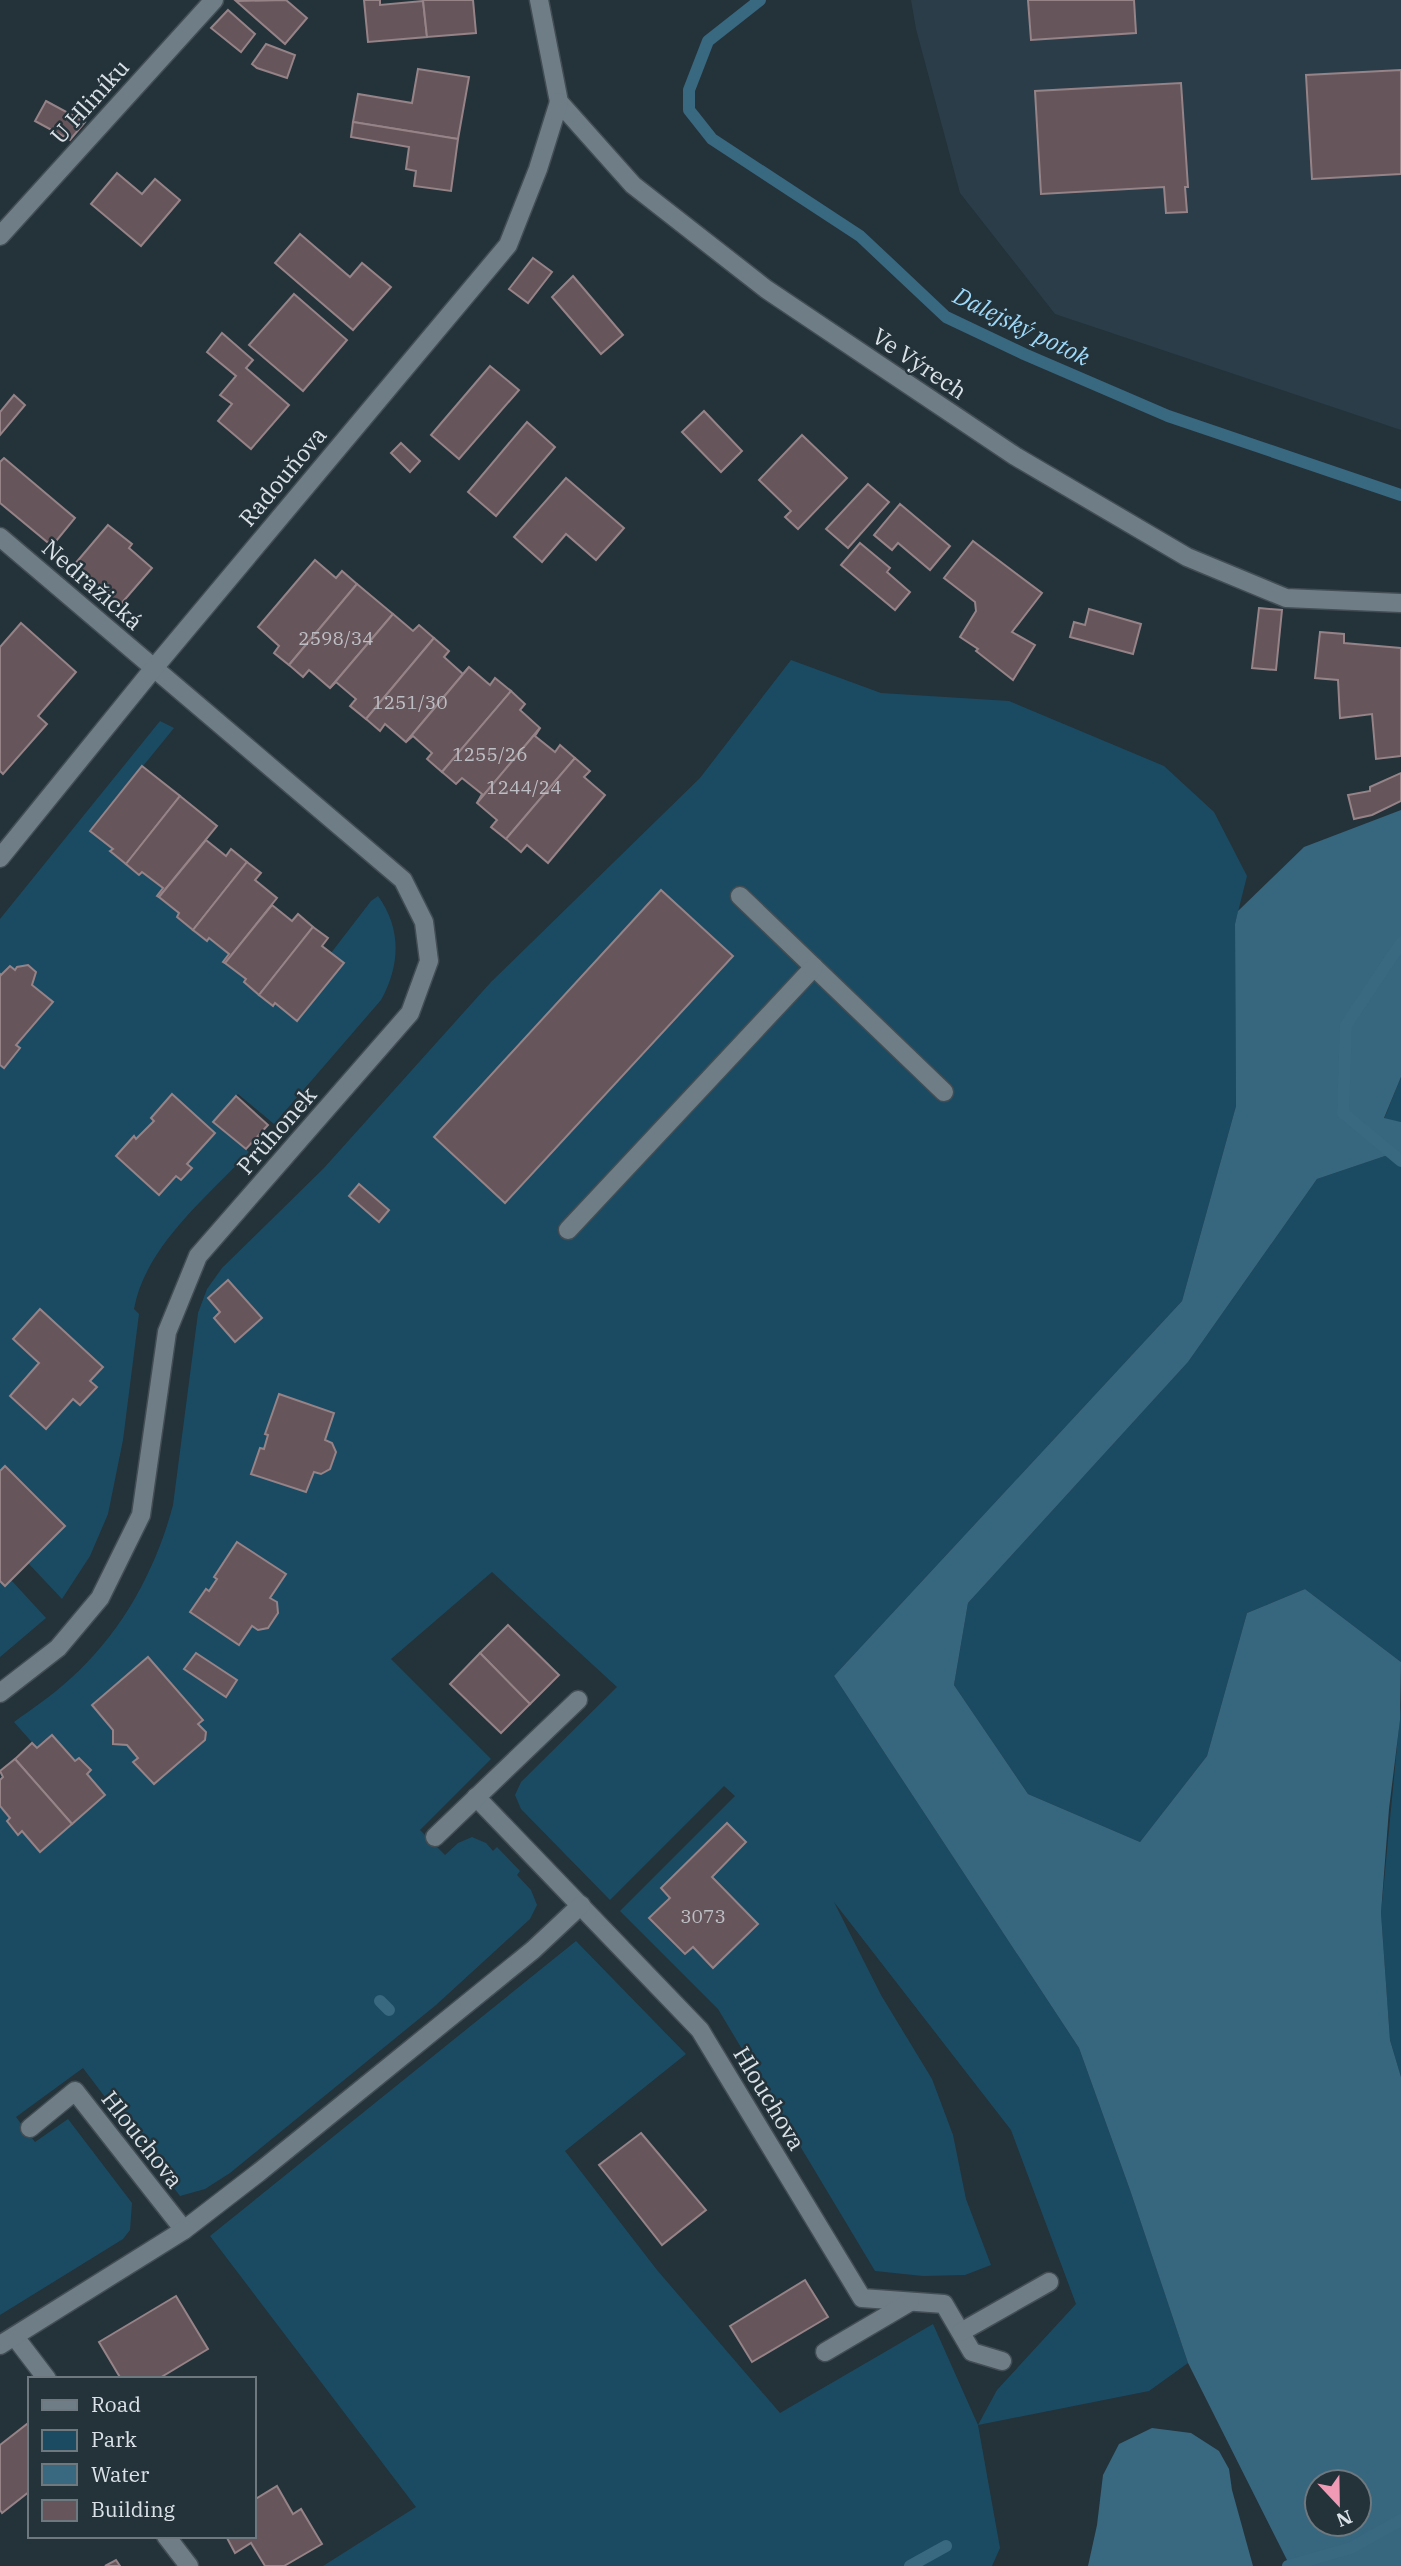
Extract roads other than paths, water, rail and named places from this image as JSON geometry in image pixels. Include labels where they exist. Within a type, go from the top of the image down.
[{"type":"street","name":"U Hliníku","points":[[0,236],[214,0]]},
{"type":"street","points":[[539,0],[559,102]]},
{"type":"street","name":"Ve Výrech","points":[[559,102],[633,185],[766,289],[1015,456],[1187,556],[1286,598],[1401,603]]},
{"type":"street","name":"Radouňova","points":[[0,858],[153,668],[508,245],[538,169],[559,102]]},
{"type":"street","name":"Nedražická","points":[[0,537],[153,668]]},
{"type":"street","name":"Průhonek","points":[[0,1693],[58,1648],[100,1598],[141,1515],[167,1332],[198,1256],[410,1013],[429,961],[424,922],[403,880],[153,668]]},
{"type":"street","points":[[740,896],[944,1092]]},
{"type":"street","points":[[568,1230],[814,967]]},
{"type":"street","points":[[435,1837],[578,1700]]},
{"type":"street","name":"Hlouchova","points":[[476,1797],[700,2030],[862,2298],[944,2304],[972,2352],[1002,2361]]},
{"type":"street","points":[[45,2377],[8,2341],[184,2230],[533,1950],[581,1905]]},
{"type":"street","name":"Hlouchova","points":[[30,2128],[75,2091],[184,2230]]},
{"type":"street","points":[[961,2332],[1049,2282]]},
{"type":"street","points":[[825,2352],[910,2302]]},
{"type":"street","points":[[168,2538],[189,2566]]},
{"type":"water","points":[[1152,2428],[1191,2433],[1219,2451],[1229,2469],[1232,2490],[1253,2566],[1088,2566],[1097,2525],[1103,2475],[1119,2444]]},
{"type":"waterway","name":"Dalejský potok","points":[[760,0],[708,41],[689,90],[689,110],[712,139],[860,236],[946,317],[1168,416],[1401,495]]},
{"type":"waterway","points":[[1401,943],[1346,1025],[1343,1113],[1401,1161]]},
{"type":"waterway","points":[[380,2001],[389,2010]]},
{"type":"waterway","points":[[1288,2566],[1351,2548],[1401,2520]]},
{"type":"waterway","points":[[910,2566],[946,2546]]}]
